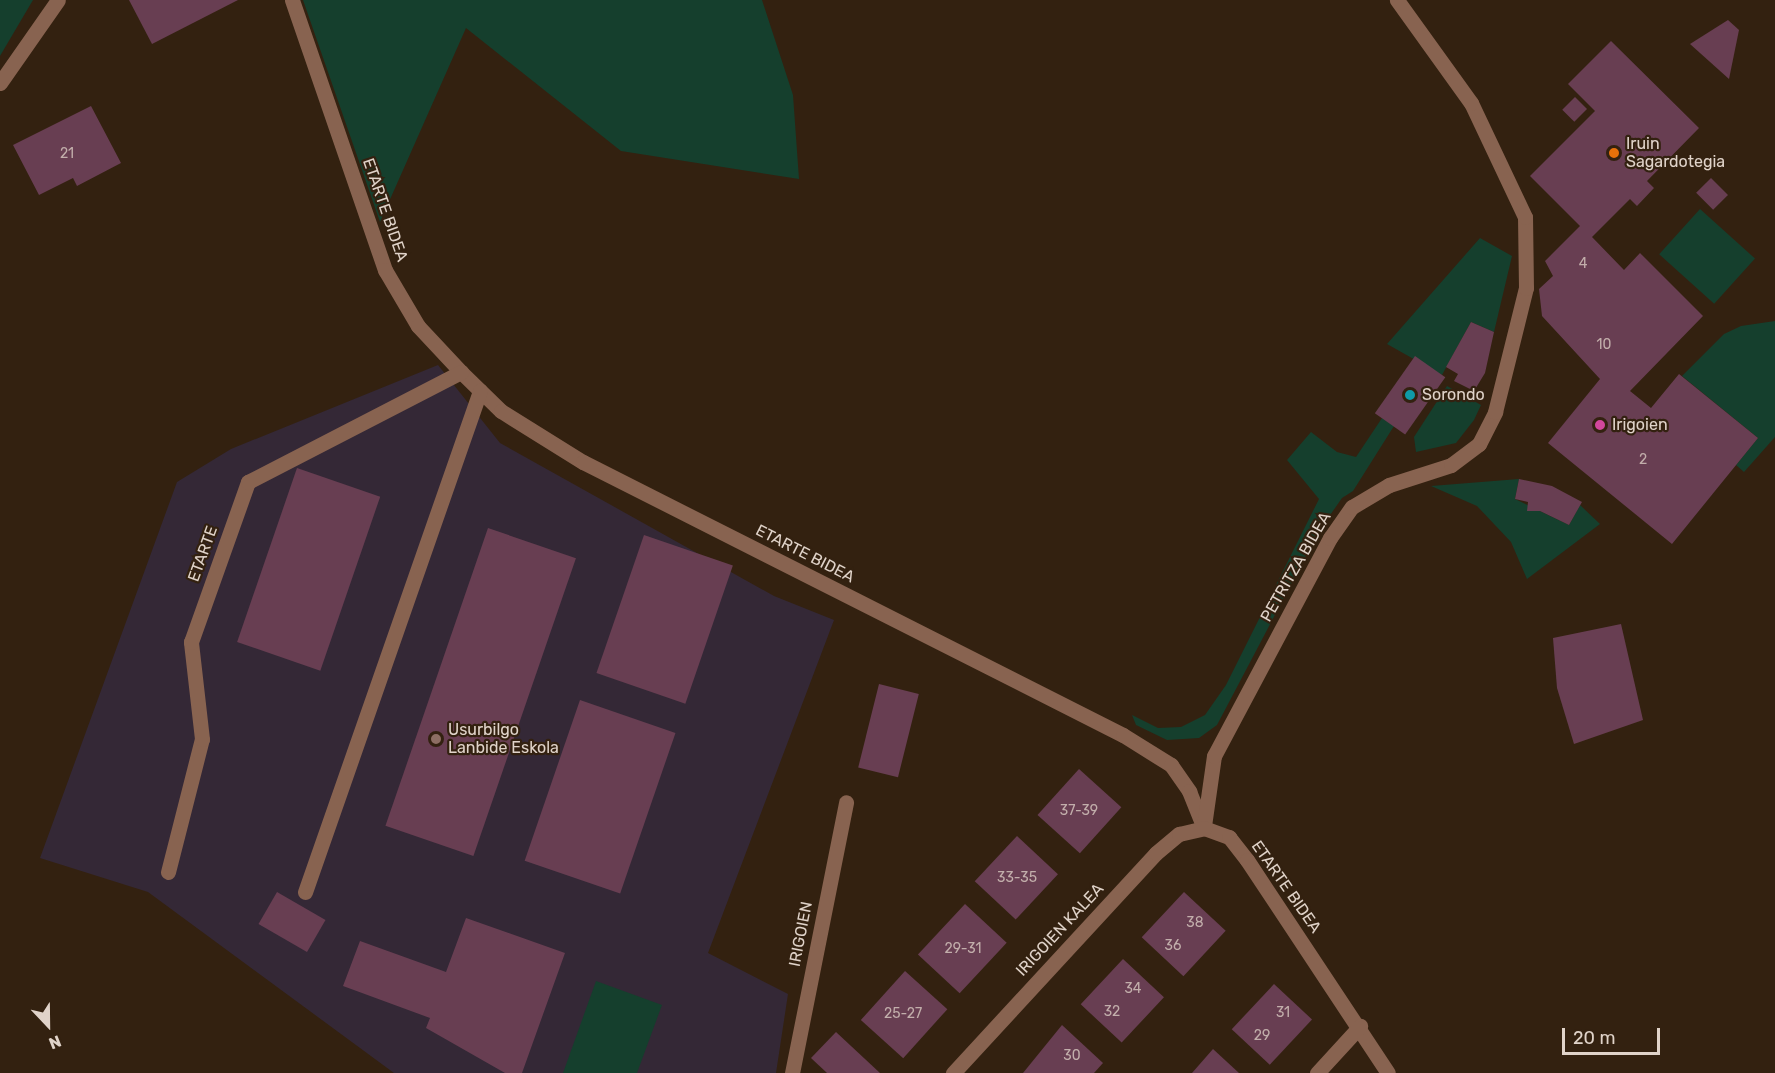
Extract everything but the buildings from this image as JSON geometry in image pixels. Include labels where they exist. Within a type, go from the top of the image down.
[{"type":"street","points":[[0,83],[58,0]]},
{"type":"street","name":"ETARTE BIDEA","points":[[292,0],[385,270],[418,326],[480,391],[501,411],[583,462],[1123,735],[1171,765],[1189,791],[1204,828],[1229,837],[1247,860],[1360,1026],[1388,1073]]},
{"type":"street","name":"PETRITZA BIDEA","points":[[1204,828],[1214,756],[1330,538],[1352,507],[1389,485],[1450,465],[1479,444],[1495,412],[1526,288],[1525,217],[1472,104],[1397,0]]},
{"type":"street","name":"ETARTE","points":[[168,872],[202,739],[191,642],[248,482],[461,372]]},
{"type":"street","points":[[305,892],[480,391]]},
{"type":"street","name":"IRIGOIEN","points":[[792,1073],[846,802]]},
{"type":"street","name":"IRIGOIEN KALEA","points":[[953,1073],[1156,853],[1179,834],[1204,828]]},
{"type":"street","points":[[1317,1073],[1360,1026]]},
{"type":"shaded area","name":"Usurbilgo Lanbide Eskola","points":[[438,365],[500,443],[774,596],[834,620],[708,953],[788,994],[776,1073],[394,1073],[148,892],[40,858],[177,482],[231,449]]},
{"type":"green space","points":[[0,0],[33,0],[0,56]]},
{"type":"green space","points":[[303,0],[762,0],[793,95],[799,179],[621,151],[466,28],[380,222]]},
{"type":"green space","points":[[1700,209],[1755,259],[1714,304],[1659,254]]},
{"type":"green space","points":[[1480,238],[1512,256],[1494,332],[1471,322],[1442,375],[1387,344]]},
{"type":"green space","points":[[1775,321],[1775,437],[1744,472],[1736,465],[1758,438],[1682,376],[1724,334],[1741,326]]},
{"type":"green space","points":[[1447,386],[1481,405],[1474,420],[1456,443],[1416,452],[1414,437]]},
{"type":"green space","points":[[1382,418],[1394,426],[1353,491],[1342,498],[1319,531],[1217,725],[1199,738],[1167,740],[1136,725],[1132,715],[1158,728],[1181,727],[1205,715],[1226,685],[1319,499],[1287,460],[1311,432],[1337,452],[1356,457]]},
{"type":"green space","points":[[1519,479],[1515,499],[1569,525],[1580,505],[1600,524],[1527,579],[1511,542],[1477,506],[1431,486]]},
{"type":"green space","points":[[596,981],[662,1005],[637,1073],[563,1073]]},
{"type":"place","name":"Iruin Sagardotegia","points":[[1614,153]]},
{"type":"place","name":"Sorondo","points":[[1410,395]]},
{"type":"place","name":"Irigoien","points":[[1600,425]]},
{"type":"place","name":"Usurbilgo Lanbide Eskola","points":[[436,739]]}]
